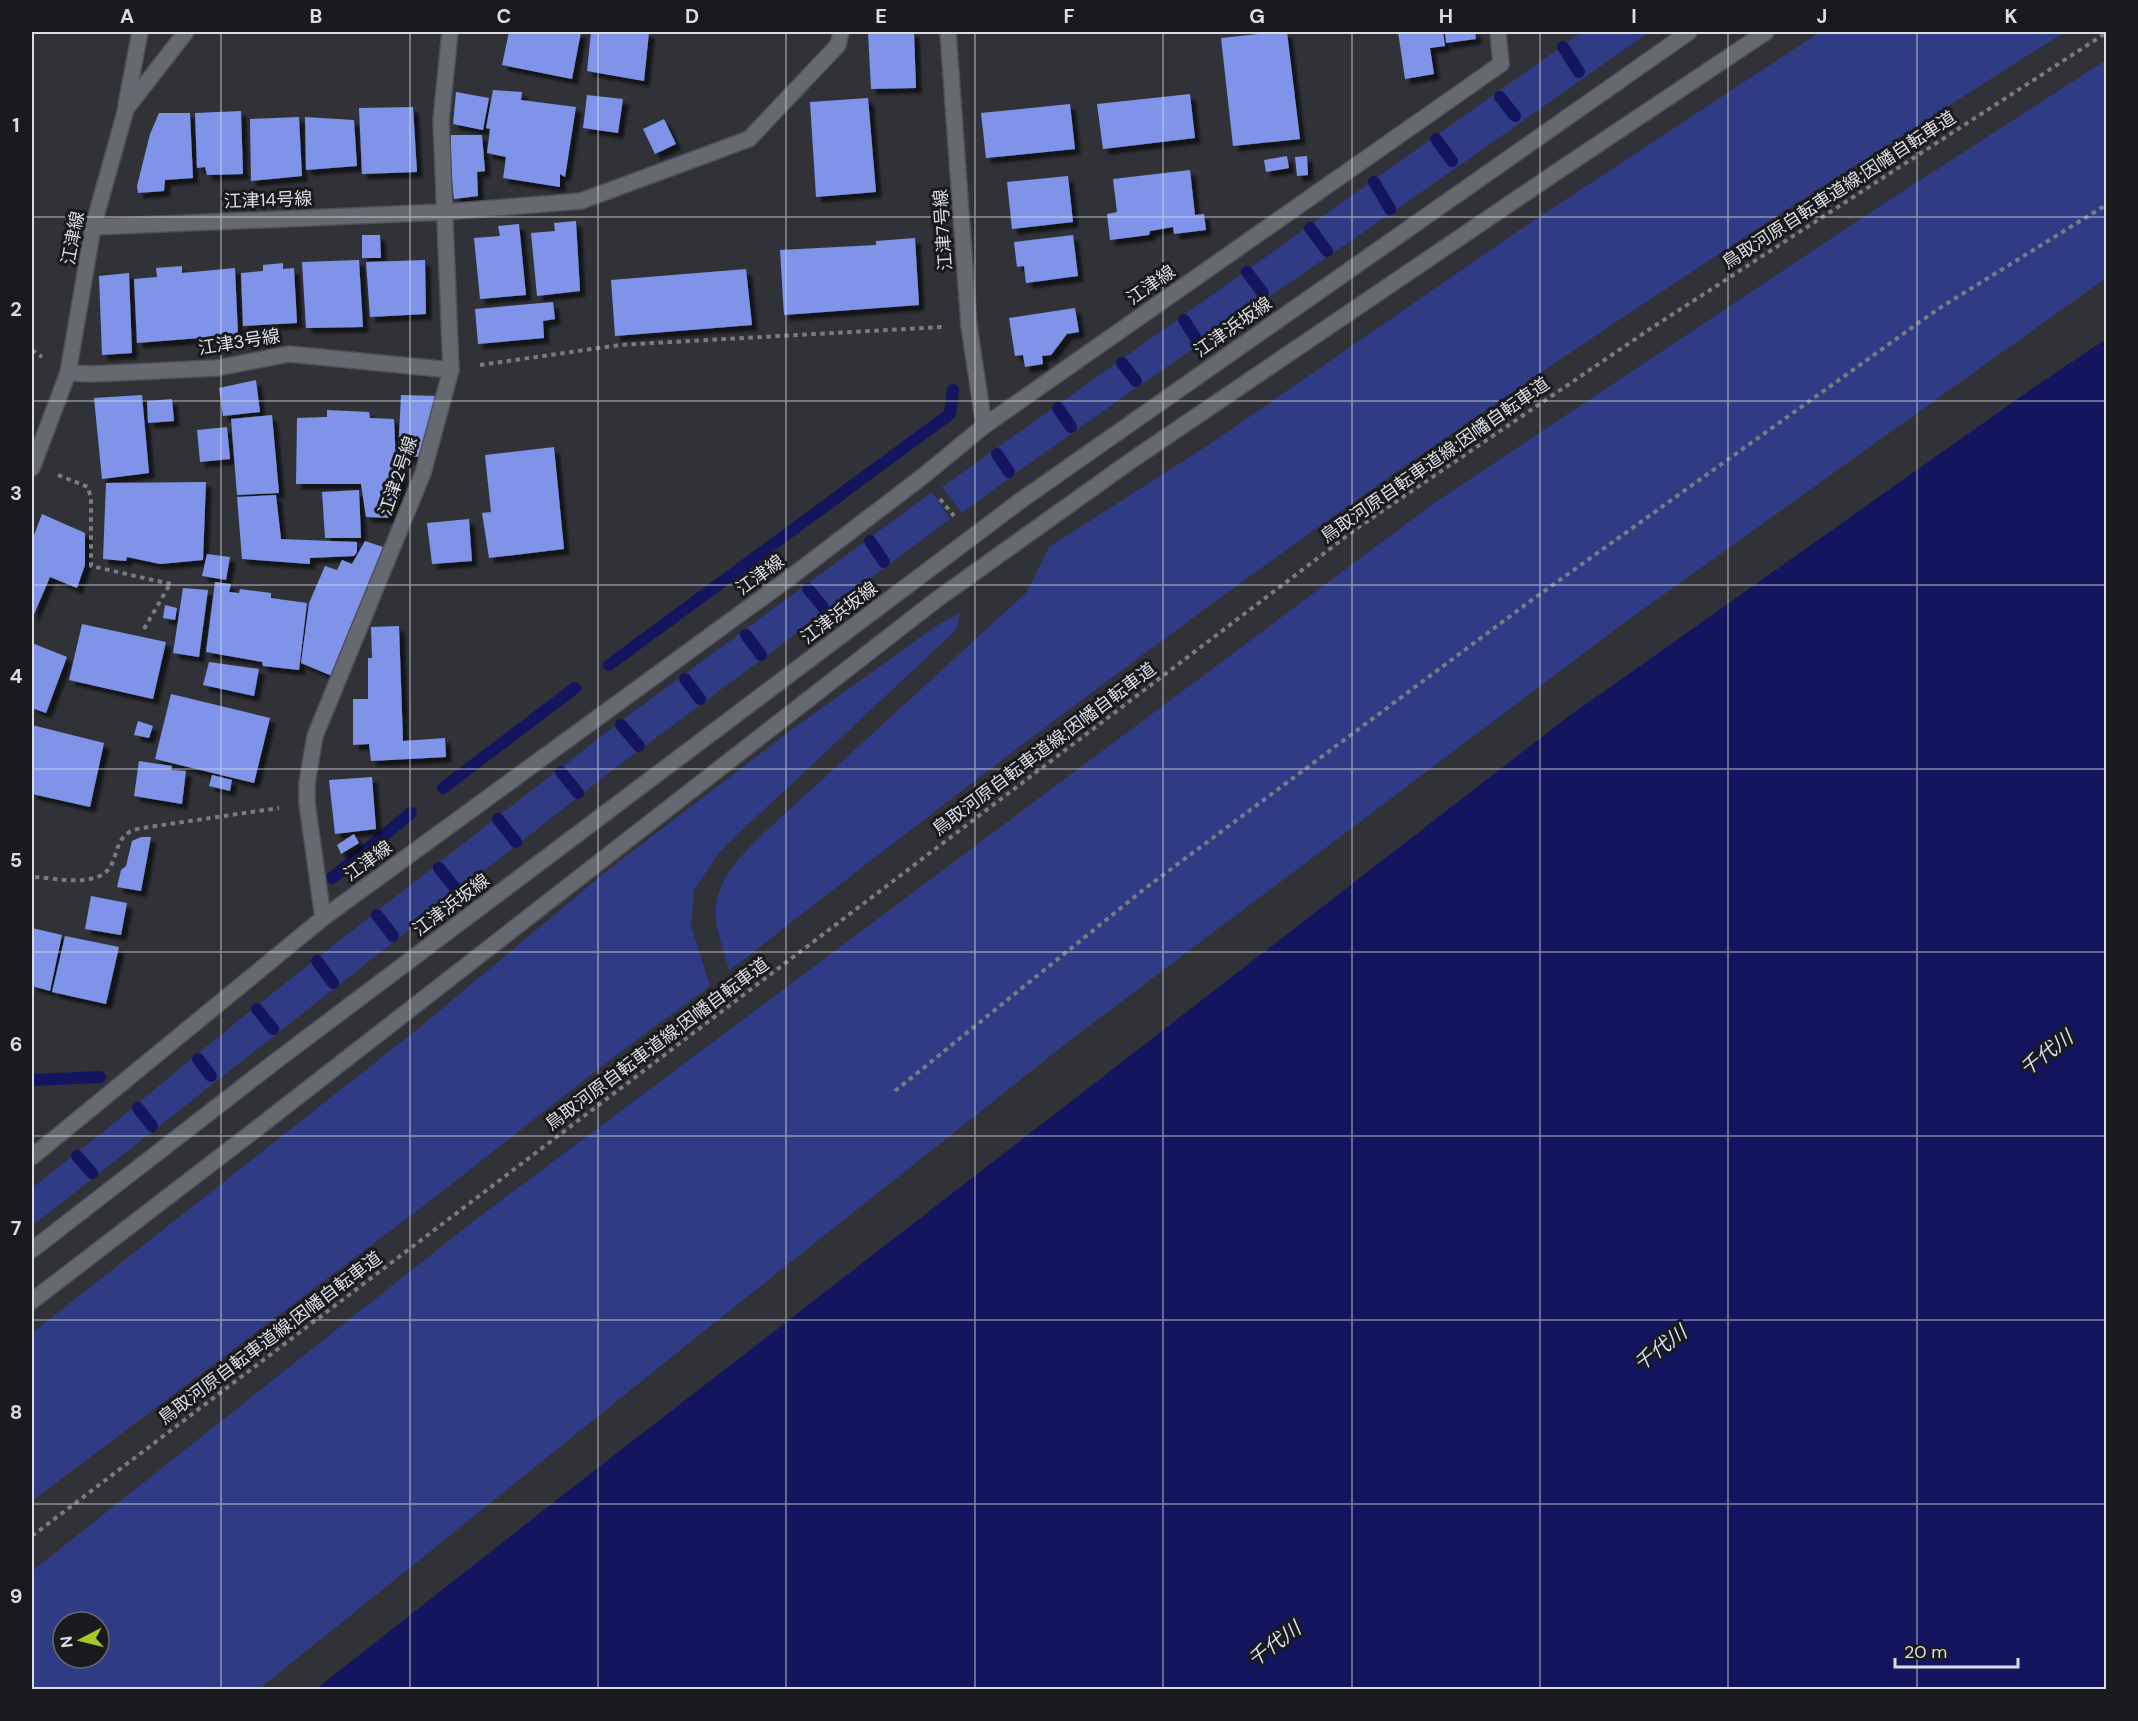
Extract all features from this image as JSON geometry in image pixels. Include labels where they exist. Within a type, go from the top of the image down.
[{"type":"street","points":[[126,109],[140,32]]},
{"type":"street","name":"江津線","points":[[32,466],[68,373],[93,226],[126,109],[186,32]]},
{"type":"street","name":"江津2号線","points":[[323,918],[307,783],[315,736],[423,473],[451,370],[441,120],[450,32]]},
{"type":"street","name":"江津14号線","points":[[93,226],[445,212],[581,201],[749,139],[838,45],[841,32]]},
{"type":"street","name":"江津7号線","points":[[948,32],[969,326],[984,426]]},
{"type":"street","name":"江津線","points":[[32,1157],[323,918],[792,576],[922,477],[984,426],[1501,64],[1498,32]]},
{"type":"street","name":"江津浜坂線","points":[[32,1250],[263,1071],[1029,494],[1689,32]]},
{"type":"street","points":[[32,1301],[936,600],[1132,460],[1767,32]]},
{"type":"street","name":"江津3号線","points":[[68,373],[92,374],[217,368],[289,354],[451,370]]},
{"type":"path","name":"鳥取河原自転車道線;因幡自転車道","points":[[32,1536],[1356,529],[1650,329],[2106,33]]},
{"type":"path","points":[[895,1091],[1143,890],[1529,602],[1938,309],[2106,205]]},
{"type":"path","points":[[451,370],[620,345],[969,326]]},
{"type":"path","points":[[32,466],[88,487],[91,499],[91,566],[172,584],[144,628]]},
{"type":"path","points":[[922,477],[971,538]]},
{"type":"path","points":[[36,877],[82,880],[99,877],[112,866],[123,838],[129,832],[142,828],[308,803]]},
{"type":"shaded area","points":[[1582,32],[1649,32],[1124,397],[962,513],[942,487]]},
{"type":"shaded area","points":[[1820,32],[2065,32],[1679,280],[1488,408],[1229,591],[949,800],[729,970],[717,926],[716,907],[723,883],[737,861],[764,833],[1026,593],[1049,547],[1213,442],[1521,229]]},
{"type":"shaded area","points":[[2106,60],[2106,278],[1628,620],[1073,1038],[259,1689],[32,1689],[32,1571],[471,1223],[1430,506],[1862,218]]},
{"type":"shaded area","points":[[932,492],[950,519],[610,772],[32,1226],[32,1188],[240,1019],[629,715]]},
{"type":"shaded area","points":[[960,613],[956,630],[721,850],[694,890],[691,926],[710,986],[611,1059],[430,1201],[32,1501],[32,1333],[419,1028],[608,870],[790,731],[939,624]]},
{"type":"water","name":"千代川","points":[[2106,339],[2106,1689],[316,1689],[595,1470],[1565,719],[2030,390]]},
{"type":"building","points":[[509,32],[581,32],[572,79],[502,65]]},
{"type":"building","points":[[591,32],[649,32],[644,81],[587,71]]},
{"type":"building","points":[[868,32],[914,32],[916,88],[871,89]]},
{"type":"building","points":[[1287,32],[1300,139],[1233,146],[1221,38]]},
{"type":"building","points":[[1398,32],[1443,32],[1445,46],[1430,48],[1434,74],[1405,79]]},
{"type":"building","points":[[1445,32],[1475,32],[1476,39],[1446,43]]},
{"type":"building","points":[[493,90],[522,92],[521,100],[576,107],[565,177],[560,174],[560,187],[503,178],[506,157],[487,153],[490,129],[486,128]]},
{"type":"building","points":[[456,92],[489,98],[483,130],[453,124]]},
{"type":"building","points":[[1190,94],[1195,138],[1103,149],[1097,104]]},
{"type":"building","points":[[587,95],[623,99],[618,133],[583,128]]},
{"type":"building","points":[[868,98],[876,192],[816,197],[810,102]]},
{"type":"building","points":[[1070,104],[1075,149],[986,158],[981,113]]},
{"type":"building","points":[[413,107],[417,172],[362,174],[359,108]]},
{"type":"building","points":[[241,111],[243,174],[207,175],[205,167],[197,168],[195,113]]},
{"type":"building","points":[[159,113],[190,113],[193,178],[165,180],[164,191],[138,193],[137,186],[150,134]]},
{"type":"building","points":[[299,117],[302,176],[251,181],[250,119]]},
{"type":"building","points":[[305,117],[354,120],[357,166],[306,170]]},
{"type":"building","points":[[664,119],[676,144],[655,154],[643,129]]},
{"type":"building","points":[[451,135],[482,135],[485,171],[477,172],[478,196],[454,199],[450,161]]},
{"type":"building","points":[[1287,156],[1289,168],[1266,172],[1264,160]]},
{"type":"building","points":[[1307,156],[1308,175],[1297,176],[1295,157]]},
{"type":"building","points":[[1190,170],[1195,215],[1204,214],[1206,230],[1174,234],[1173,227],[1150,231],[1149,235],[1110,240],[1107,214],[1117,212],[1113,179]]},
{"type":"building","points":[[1068,176],[1073,222],[1012,229],[1007,182]]},
{"type":"building","points":[[576,221],[580,291],[537,296],[531,233],[555,231],[554,223]]},
{"type":"building","points":[[519,224],[526,295],[480,299],[474,238],[500,236],[498,226]]},
{"type":"building","points":[[362,235],[380,235],[381,258],[362,258]]},
{"type":"building","points":[[1073,235],[1078,276],[1026,283],[1024,266],[1017,267],[1014,242]]},
{"type":"building","points":[[915,238],[919,305],[784,315],[780,250],[876,245],[876,241]]},
{"type":"building","points":[[359,260],[363,327],[306,328],[302,262]]},
{"type":"building","points":[[425,260],[426,314],[370,317],[366,262]]},
{"type":"building","points":[[283,263],[283,269],[294,268],[297,323],[243,326],[241,273],[263,271],[263,265]]},
{"type":"building","points":[[182,266],[182,273],[235,268],[238,335],[137,343],[134,279],[157,277],[156,268]]},
{"type":"building","points":[[746,269],[752,325],[615,336],[611,280]]},
{"type":"building","points":[[129,273],[132,353],[102,355],[99,276]]},
{"type":"building","points":[[553,302],[555,319],[543,321],[544,338],[478,344],[475,309]]},
{"type":"building","points":[[1075,308],[1079,332],[1067,334],[1051,355],[1042,356],[1043,364],[1025,367],[1023,355],[1015,356],[1009,318]]},
{"type":"building","points":[[256,380],[260,412],[223,416],[219,388]]},
{"type":"building","points":[[142,395],[149,473],[102,479],[94,398]]},
{"type":"building","points":[[401,395],[439,396],[419,457],[398,455]]},
{"type":"building","points":[[172,399],[174,421],[148,423],[147,401]]},
{"type":"building","points":[[327,410],[369,412],[370,418],[394,419],[396,464],[402,465],[400,495],[392,518],[366,517],[361,484],[296,484],[297,418],[327,417]]},
{"type":"building","points":[[272,415],[279,493],[237,495],[231,419]]},
{"type":"building","points":[[227,427],[230,459],[200,462],[197,430]]},
{"type":"building","points":[[554,447],[564,549],[489,558],[482,513],[491,512],[485,455]]},
{"type":"building","points":[[206,482],[203,560],[160,564],[127,557],[126,561],[103,559],[106,483]]},
{"type":"building","points":[[359,490],[361,538],[325,538],[322,492]]},
{"type":"building","points":[[276,495],[281,539],[357,542],[357,552],[354,556],[310,558],[310,564],[242,559],[237,497]]},
{"type":"building","points":[[42,514],[85,533],[85,565],[77,588],[50,577],[32,619],[32,541]]},
{"type":"building","points":[[469,519],[472,561],[432,564],[427,523]]},
{"type":"building","points":[[365,541],[383,547],[332,676],[301,663],[309,603],[325,566],[337,570],[342,560],[352,564]]},
{"type":"building","points":[[207,554],[230,557],[226,580],[202,576]]},
{"type":"building","points":[[215,582],[231,584],[229,592],[239,593],[240,589],[271,593],[271,598],[307,603],[299,670],[263,666],[262,662],[206,652]]},
{"type":"building","points":[[183,588],[208,590],[199,657],[173,653]]},
{"type":"building","points":[[165,605],[177,608],[175,620],[163,618]]},
{"type":"building","points":[[82,624],[166,642],[153,699],[69,680]]},
{"type":"building","points":[[399,626],[403,741],[445,738],[446,757],[371,761],[369,744],[353,745],[353,699],[368,699],[368,658],[372,658],[371,627]]},
{"type":"building","points":[[32,643],[67,657],[46,713],[32,708]]},
{"type":"building","points":[[209,662],[259,669],[254,696],[203,685]]},
{"type":"building","points":[[171,694],[270,718],[254,783],[155,759]]},
{"type":"building","points":[[138,721],[153,726],[149,738],[134,735]]},
{"type":"building","points":[[32,725],[104,743],[90,807],[32,794]]},
{"type":"building","points":[[139,761],[172,766],[171,770],[186,771],[182,804],[134,796]]},
{"type":"building","points":[[212,775],[232,780],[230,791],[209,786]]},
{"type":"building","points":[[372,777],[376,829],[335,834],[329,780]]},
{"type":"building","points":[[354,834],[359,843],[341,854],[337,845]]},
{"type":"building","points":[[141,837],[151,837],[141,891],[117,887],[121,870],[126,866],[132,841]]},
{"type":"building","points":[[91,896],[127,903],[121,935],[85,929]]},
{"type":"building","points":[[32,928],[62,935],[50,991],[32,986]]},
{"type":"building","points":[[65,936],[119,947],[106,1004],[52,992]]},
{"type":"waterway","points":[[1563,47],[1579,72]]},
{"type":"waterway","points":[[1500,97],[1515,116]]},
{"type":"waterway","points":[[1436,139],[1452,161]]},
{"type":"waterway","points":[[1374,182],[1390,209]]},
{"type":"waterway","points":[[1310,228],[1327,251]]},
{"type":"waterway","points":[[1247,272],[1263,293]]},
{"type":"waterway","points":[[1184,320],[1195,337]]},
{"type":"waterway","points":[[1122,363],[1136,381]]},
{"type":"waterway","points":[[609,665],[950,414],[953,390]]},
{"type":"waterway","points":[[1058,408],[1071,427]]},
{"type":"waterway","points":[[997,454],[1009,472]]},
{"type":"waterway","points":[[870,541],[884,562]]},
{"type":"waterway","points":[[808,589],[823,607]]},
{"type":"waterway","points":[[746,635],[761,655]]},
{"type":"waterway","points":[[685,679],[700,699]]},
{"type":"waterway","points":[[443,788],[575,688]]},
{"type":"waterway","points":[[621,725],[639,746]]},
{"type":"waterway","points":[[561,772],[578,793]]},
{"type":"waterway","points":[[332,878],[411,813]]},
{"type":"waterway","points":[[498,819],[516,842]]},
{"type":"waterway","points":[[439,868],[456,889]]},
{"type":"waterway","points":[[377,915],[393,936]]},
{"type":"waterway","points":[[317,961],[333,983]]},
{"type":"waterway","points":[[257,1009],[273,1029]]},
{"type":"waterway","points":[[198,1059],[211,1076]]},
{"type":"waterway","points":[[32,1080],[100,1077]]},
{"type":"waterway","points":[[138,1108],[152,1126]]},
{"type":"waterway","points":[[77,1156],[92,1173]]}]
